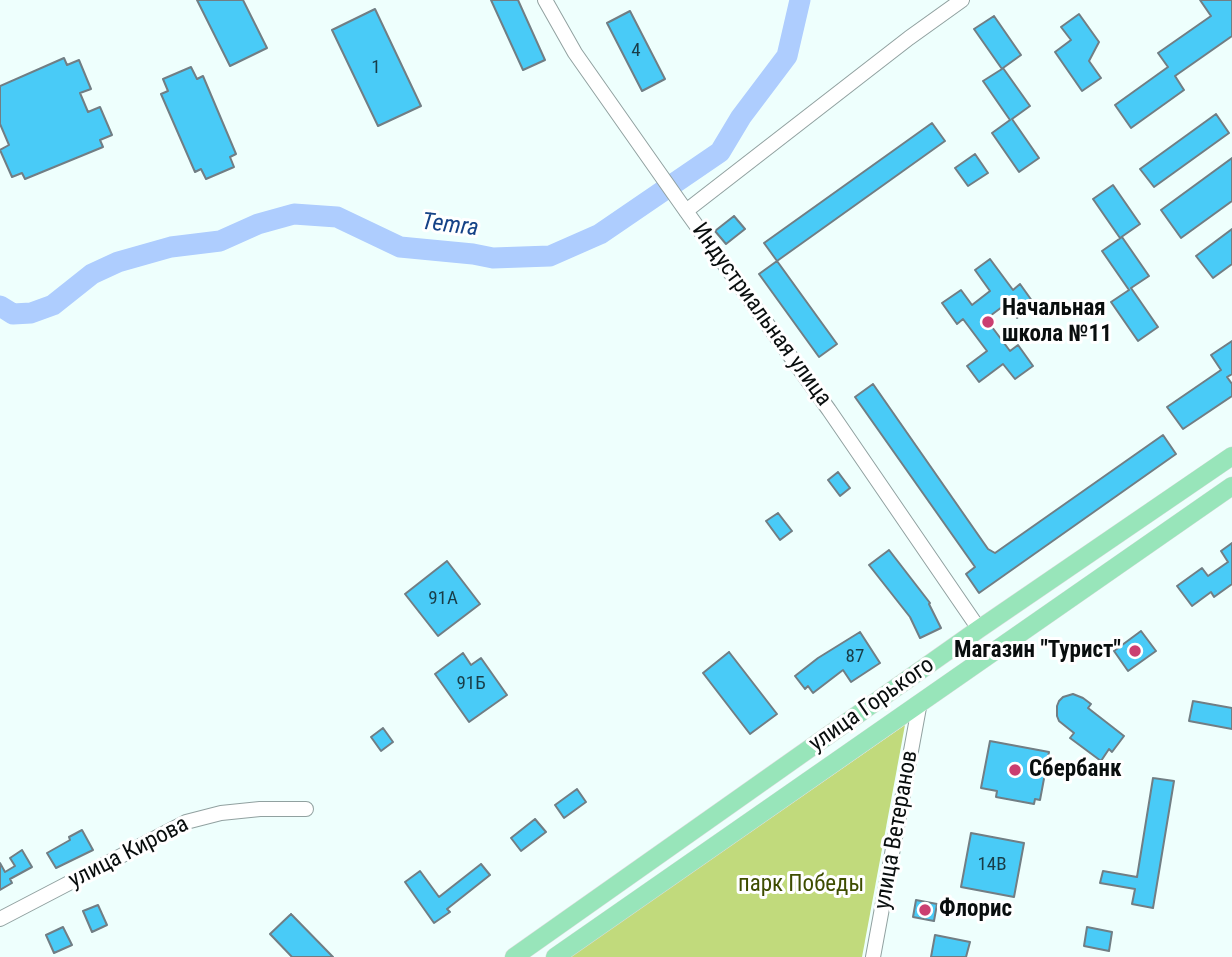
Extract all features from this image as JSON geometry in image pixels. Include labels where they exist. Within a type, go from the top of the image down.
[{"type":"main road","name":"улица Горького","points":[[514,957],[979,629],[1232,456]]},
{"type":"main road","name":"улица Горького","points":[[555,957],[1232,486]]},
{"type":"main road","points":[[979,629],[994,651]]},
{"type":"street","name":"Индустриальная улица","points":[[545,0],[575,53],[829,410],[979,629]]},
{"type":"street","points":[[685,211],[962,0]]},
{"type":"street","name":"улица Ветеранов","points":[[873,957],[920,702]]},
{"type":"street","name":"улица Кирова","points":[[0,919],[186,822],[221,813],[260,809],[306,809]]},
{"type":"green space","name":"парк Победы","points":[[905,725],[862,957],[570,957]]},
{"type":"building","points":[[197,0],[243,0],[267,48],[230,66]]},
{"type":"building","points":[[491,0],[518,0],[545,60],[523,70]]},
{"type":"building","points":[[1200,0],[1232,0],[1232,36],[1175,76],[1184,90],[1131,128],[1115,105],[1168,67],[1158,53],[1211,16]]},
{"type":"building","points":[[375,9],[421,106],[378,126],[332,30]]},
{"type":"building","points":[[630,11],[665,79],[642,91],[607,23]]},
{"type":"building","points":[[1079,14],[1099,42],[1089,61],[1101,78],[1082,91],[1055,52],[1071,40],[1061,27]]},
{"type":"building","points":[[994,16],[1021,55],[1003,68],[1030,106],[1012,119],[1039,158],[1019,172],[992,133],[1010,120],[983,81],[1002,69],[974,29]]},
{"type":"building","points":[[64,58],[67,65],[79,60],[91,89],[80,93],[88,112],[100,107],[112,135],[100,140],[103,147],[25,179],[22,173],[12,177],[0,150],[9,145],[0,124],[0,86]]},
{"type":"building","points":[[191,67],[197,79],[203,76],[236,154],[230,157],[234,167],[206,179],[201,169],[195,172],[161,94],[168,91],[163,79]]},
{"type":"building","points":[[1216,114],[1229,133],[1154,187],[1140,169]]},
{"type":"building","points":[[932,123],[945,141],[777,261],[764,243]]},
{"type":"building","points":[[975,154],[988,173],[968,186],[955,168]]},
{"type":"building","points":[[1232,158],[1232,201],[1181,238],[1161,210]]},
{"type":"building","points":[[1113,185],[1140,224],[1120,238],[1093,199]]},
{"type":"building","points":[[734,216],[745,229],[726,244],[715,231]]},
{"type":"building","points":[[1232,229],[1232,264],[1213,278],[1196,256]]},
{"type":"building","points":[[1122,237],[1149,276],[1131,288],[1158,327],[1138,341],[1111,302],[1129,290],[1102,251]]},
{"type":"building","points":[[990,259],[1013,290],[1020,284],[1035,305],[1017,318],[1006,304],[986,319],[1010,351],[1018,345],[1033,366],[1015,379],[1003,364],[979,382],[967,366],[987,351],[963,319],[957,324],[942,303],[961,290],[972,305],[990,291],[975,270]]},
{"type":"building","points":[[777,261],[837,344],[819,357],[759,274]]},
{"type":"building","points":[[1232,341],[1232,374],[1227,377],[1232,384],[1232,396],[1183,429],[1167,407],[1221,370],[1211,355]]},
{"type":"building","points":[[873,384],[988,549],[995,553],[1163,435],[1176,454],[979,593],[966,574],[975,567],[855,397]]},
{"type":"building","points":[[838,472],[850,488],[840,496],[828,480]]},
{"type":"building","points":[[778,513],[792,531],[780,540],[766,521]]},
{"type":"building","points":[[1232,543],[1232,584],[1214,597],[1211,592],[1192,606],[1177,586],[1202,568],[1208,576],[1228,562],[1221,551]]},
{"type":"building","points":[[889,550],[930,603],[941,628],[920,638],[910,617],[869,565]]},
{"type":"building","points":[[447,561],[480,604],[438,636],[405,594]]},
{"type":"building","name":"Магазин \"Турист\"","points":[[1141,631],[1156,651],[1128,671],[1114,651]]},
{"type":"building","points":[[860,632],[880,663],[851,682],[843,670],[813,693],[808,686],[805,689],[795,676]]},
{"type":"building","points":[[729,652],[777,714],[750,734],[703,673]]},
{"type":"building","points":[[463,653],[471,665],[481,658],[507,695],[469,722],[435,674]]},
{"type":"building","points":[[1073,694],[1091,704],[1088,708],[1124,736],[1112,752],[1109,749],[1101,761],[1070,738],[1074,733],[1059,721],[1059,701]]},
{"type":"building","points":[[1193,701],[1232,708],[1232,729],[1189,721]]},
{"type":"building","points":[[383,728],[393,742],[381,751],[371,737]]},
{"type":"building","name":"Сбербанк","points":[[990,741],[1049,752],[1040,800],[1035,799],[1034,804],[996,797],[997,791],[981,788]]},
{"type":"building","points":[[1153,778],[1174,781],[1153,908],[1132,904],[1135,889],[1100,883],[1103,871],[1137,877]]},
{"type":"building","points":[[577,789],[586,802],[564,818],[555,805]]},
{"type":"building","points":[[535,819],[546,832],[521,851],[511,838]]},
{"type":"building","points":[[82,830],[93,850],[56,868],[47,853]]},
{"type":"building","points":[[971,833],[1024,843],[1014,897],[961,887]]},
{"type":"building","points":[[22,850],[32,867],[10,879],[12,883],[0,890],[0,863],[5,872],[15,866],[10,858]]},
{"type":"building","points":[[481,864],[490,875],[447,909],[450,912],[434,923],[405,882],[420,871],[439,897]]},
{"type":"building","name":"Флорис","points":[[916,900],[937,904],[934,921],[913,917]]},
{"type":"building","points":[[98,905],[107,925],[92,932],[83,911]]},
{"type":"building","points":[[291,914],[333,957],[292,957],[270,934]]},
{"type":"building","points":[[63,927],[72,945],[54,953],[46,935]]},
{"type":"building","points":[[1087,927],[1112,932],[1109,951],[1084,946]]},
{"type":"building","points":[[935,935],[970,942],[966,957],[931,957]]},
{"type":"waterway","name":"Temra","points":[[0,306],[13,314],[31,313],[53,305],[92,274],[118,262],[171,247],[220,241],[258,224],[294,214],[337,217],[400,247],[493,258],[550,256],[600,234],[720,152],[741,117],[787,56],[800,0]]},
{"type":"place","name":"Начальная школа №11","points":[[988,322]]},
{"type":"place","name":"Магазин \"Турист\"","points":[[1135,651]]},
{"type":"place","name":"Сбербанк","points":[[1015,770]]},
{"type":"place","name":"Флорис","points":[[925,910]]}]
